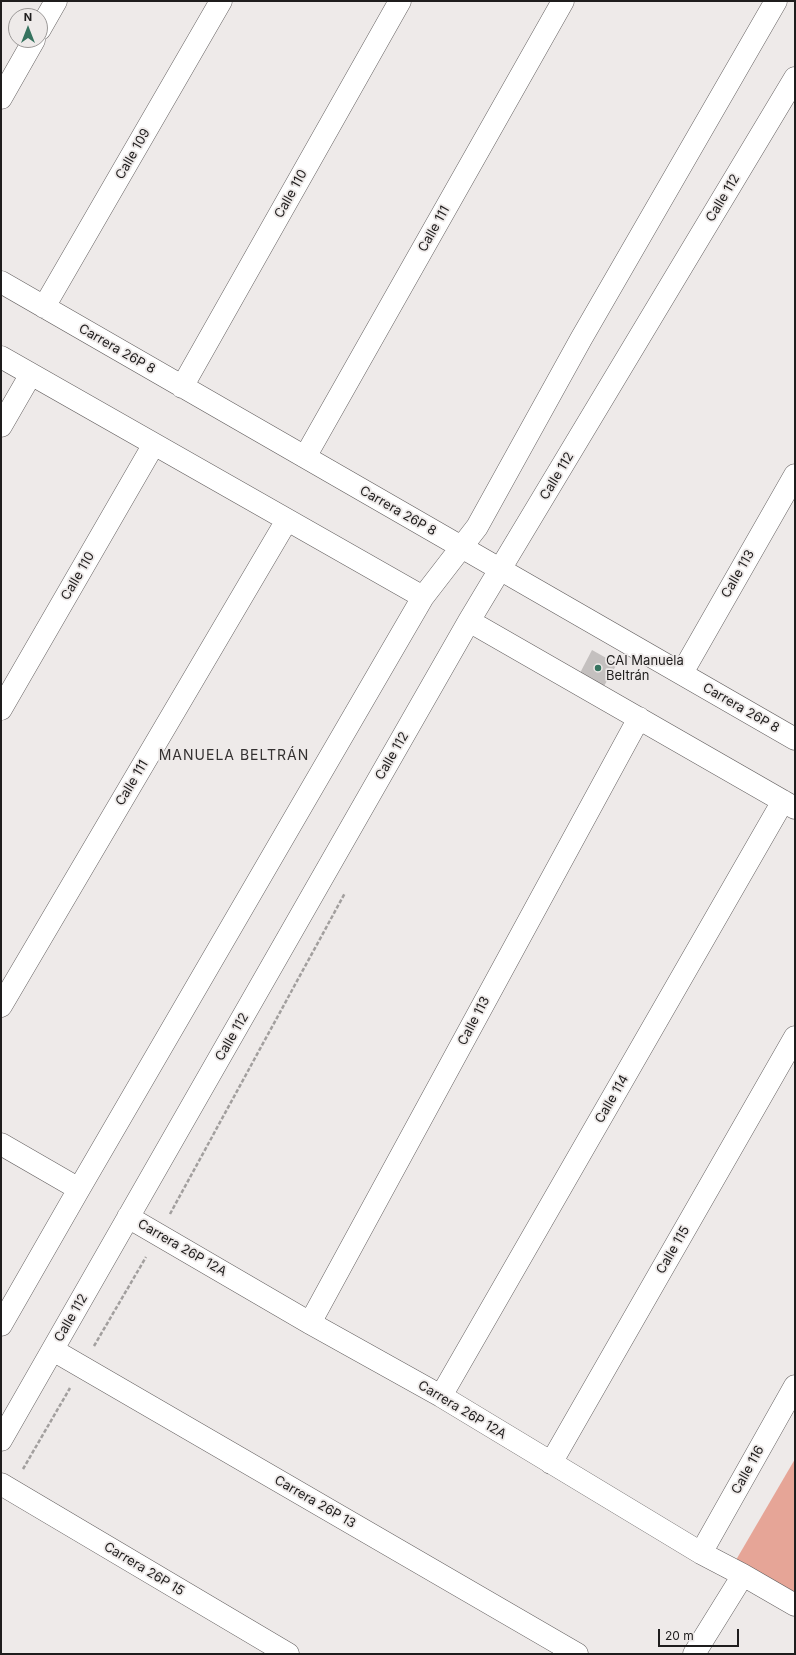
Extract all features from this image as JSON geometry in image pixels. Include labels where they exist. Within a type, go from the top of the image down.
[{"type":"street","points":[[48,16],[56,1]]},
{"type":"street","name":"Calle 109","points":[[44,307],[221,1]]},
{"type":"street","name":"Calle 110","points":[[182,387],[400,1]]},
{"type":"street","name":"Calle 111","points":[[305,457],[563,1]]},
{"type":"street","points":[[1,1325],[78,1189],[423,597],[477,527],[581,339],[776,1]]},
{"type":"street","points":[[1,98],[7,73],[27,48]]},
{"type":"street","name":"Calle 112","points":[[1,1440],[469,621],[795,78]]},
{"type":"street","name":"Carrera 26P 8","points":[[1,282],[795,739]]},
{"type":"street","points":[[1,357],[423,597]]},
{"type":"street","points":[[1,426],[31,374]]},
{"type":"street","name":"Calle 110","points":[[1,709],[154,444]]},
{"type":"street","name":"Calle 113","points":[[682,674],[795,475]]},
{"type":"street","name":"Calle 111","points":[[1,1006],[288,520]]},
{"type":"street","points":[[469,621],[789,805]]},
{"type":"street","name":"Calle 113","points":[[310,1323],[639,718]]},
{"type":"street","name":"Calle 114","points":[[441,1396],[789,805]]},
{"type":"street","name":"Calle 115","points":[[551,1463],[795,1037]]},
{"type":"street","points":[[1,1144],[78,1189]]},
{"type":"street","name":"Carrera 26P 12A","points":[[128,1217],[310,1323],[441,1396],[701,1553],[795,1605]]},
{"type":"street","name":"Carrera 26P 13","points":[[52,1350],[578,1654]]},
{"type":"street","name":"Calle 116","points":[[701,1553],[795,1386]]},
{"type":"street","name":"Carrera 26P 15","points":[[6,1487],[288,1654]]},
{"type":"street","points":[[694,1654],[743,1575]]},
{"type":"path","points":[[6,1487],[82,1367],[159,1235],[346,891]]},
{"type":"shaded area","points":[[795,1459],[795,1594],[736,1560]]},
{"type":"building","name":"CAI Manuela Beltrán","points":[[592,650],[617,664],[604,686],[580,673]]},
{"type":"place","name":"CAI Manuela Beltrán","points":[[598,668]]},
{"type":"district","name":"MANUELA BELTRÁN","points":[[234,756]]}]
